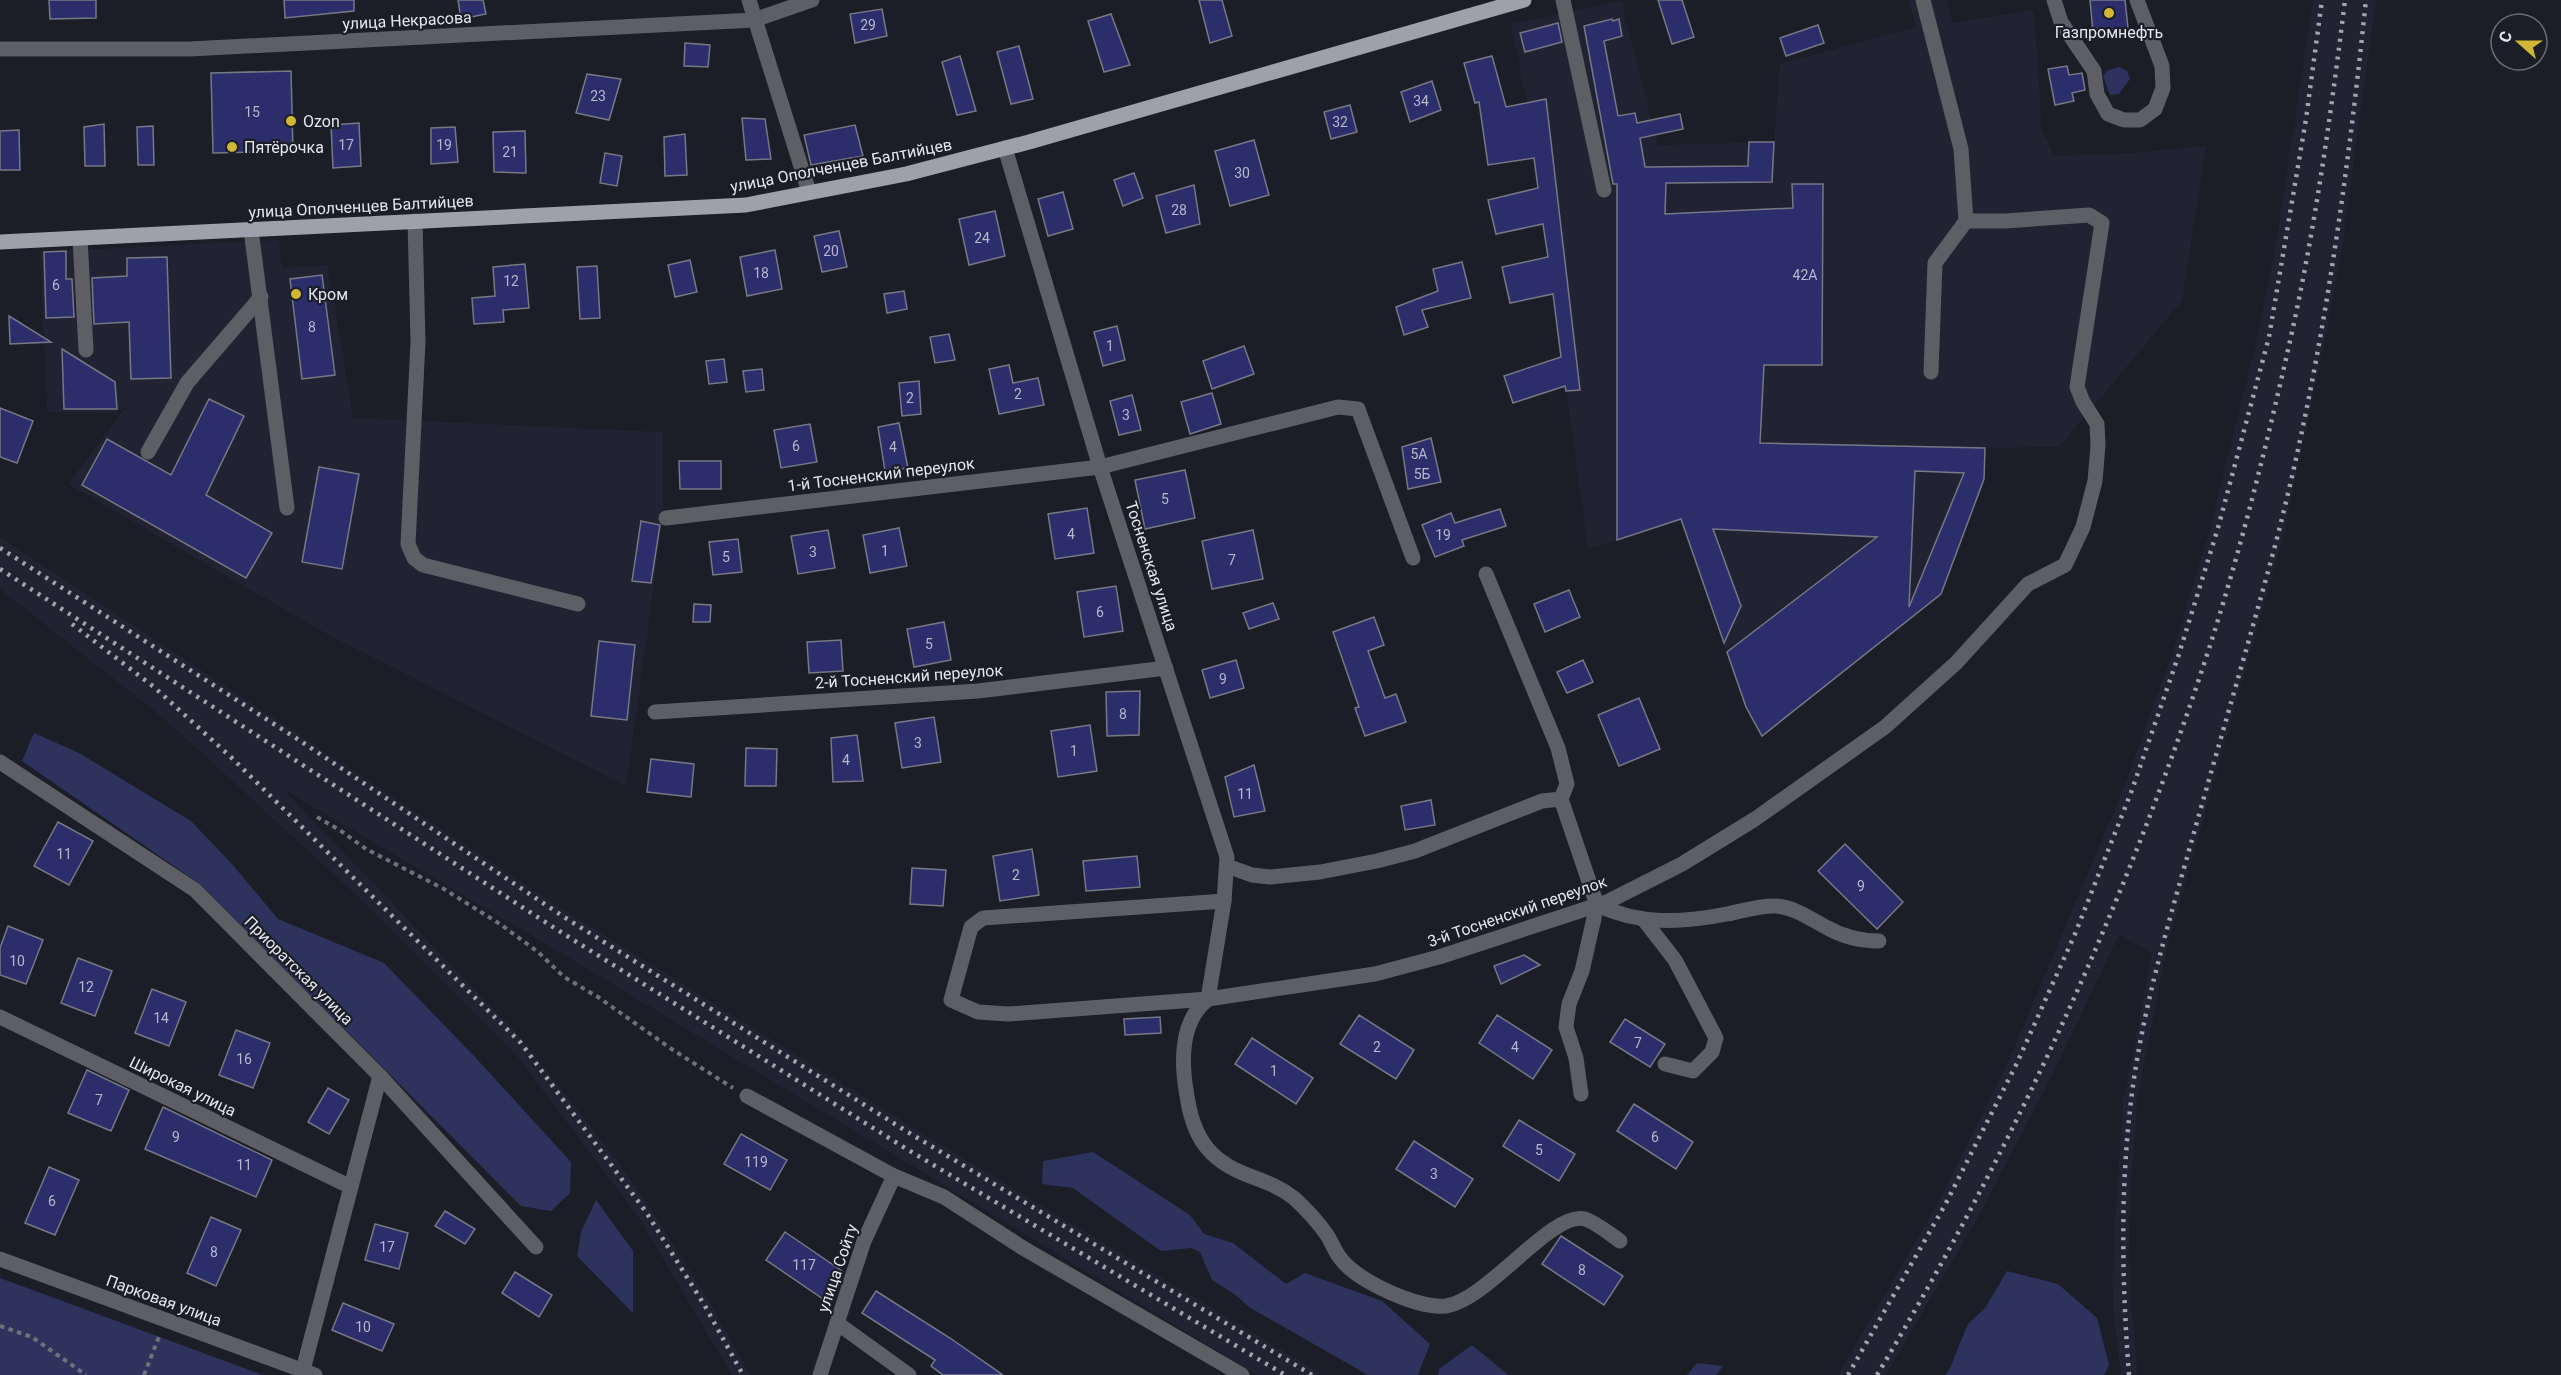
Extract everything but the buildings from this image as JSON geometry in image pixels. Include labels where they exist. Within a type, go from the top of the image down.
[{"type":"main road","name":"улица Ополченцев Балтийцев","points":[[0,242],[746,205],[906,174],[1005,148],[1524,0]]},
{"type":"street","points":[[749,0],[809,192]]},
{"type":"street","name":"улица Некрасова","points":[[0,49],[190,49],[754,20],[812,0]]},
{"type":"street","points":[[1563,0],[1604,190]]},
{"type":"street","points":[[1923,0],[1961,150],[1966,221],[1935,263],[1930,372]]},
{"type":"street","points":[[2054,0],[2061,22],[2094,71],[2097,94],[2108,114],[2124,120],[2140,120],[2155,109],[2163,88],[2162,66],[2137,0]]},
{"type":"street","name":"Тосненская улица","points":[[1005,148],[1101,467],[1227,857],[1224,902],[1208,999]]},
{"type":"street","name":"3-й Тосненский переулок","points":[[1224,902],[983,918],[971,927],[951,1000],[978,1012],[1008,1014],[1208,999],[1375,974],[1439,957],[1597,905],[1682,864],[1737,830],[1885,727],[1956,663],[2028,584],[2065,565],[2083,527],[2095,481],[2097,424],[2083,402],[2078,387],[2102,223],[2089,215],[1966,221]]},
{"type":"street","points":[[415,221],[418,342],[408,544],[414,558],[423,565],[578,604]]},
{"type":"street","points":[[251,230],[287,508]]},
{"type":"street","points":[[80,238],[86,350]]},
{"type":"street","points":[[148,452],[187,383],[261,297]]},
{"type":"street","name":"1-й Тосненский переулок","points":[[666,518],[1101,467],[1338,407],[1358,409],[1413,558]]},
{"type":"street","points":[[1486,574],[1558,748],[1567,784],[1561,799],[1597,905],[1582,971],[1569,1004],[1566,1027],[1576,1058],[1581,1094]]},
{"type":"street","name":"2-й Тосненский переулок","points":[[655,712],[978,691],[1166,668]]},
{"type":"street","name":"Приоратская улица","points":[[0,762],[195,890],[380,1076],[536,1246]]},
{"type":"street","points":[[1227,866],[1252,875],[1270,877],[1320,872],[1377,861],[1415,851],[1542,801],[1561,799]]},
{"type":"street","points":[[1597,905],[1610,912],[1644,920],[1666,922],[1694,920],[1778,906],[1800,913],[1849,938],[1879,941]]},
{"type":"street","points":[[1644,920],[1674,960],[1716,1038],[1712,1052],[1693,1071],[1665,1064]]},
{"type":"street","points":[[1208,999],[1197,1008],[1184,1045],[1186,1093],[1193,1124],[1202,1144],[1228,1166],[1275,1186],[1293,1198],[1327,1236],[1341,1260],[1358,1276],[1403,1297],[1445,1306],[1477,1293],[1528,1247],[1577,1219],[1587,1220],[1620,1241]]},
{"type":"street","name":"Широкая улица","points":[[0,1017],[351,1187]]},
{"type":"street","points":[[309,1373],[351,1187],[380,1076]]},
{"type":"street","points":[[747,1096],[894,1176],[944,1197],[1023,1248],[1242,1375]]},
{"type":"street","name":"улица Сойту","points":[[820,1375],[864,1241],[894,1176]]},
{"type":"street","name":"Парковая улица","points":[[0,1259],[309,1373]]},
{"type":"street","points":[[837,1323],[909,1375]]},
{"type":"path","points":[[317,817],[366,849],[434,884],[501,924],[538,952],[564,977],[598,997],[713,1077],[747,1096]]},
{"type":"path","points":[[144,1375],[166,1320]]},
{"type":"path","points":[[0,1326],[32,1337],[86,1375]]},
{"type":"shaded area","points":[[1909,0],[1947,0],[1952,23],[2034,10],[2042,130],[2054,156],[2118,154],[2206,146],[2182,301],[2059,447],[1985,448],[1984,473],[1978,495],[1941,594],[1762,736],[1745,706],[1681,520],[1588,549],[1527,103],[1511,24],[1621,1],[1658,145],[1774,142],[1780,64],[1916,27]]},
{"type":"shaded area","points":[[2313,0],[2376,0],[2342,247],[2324,346],[2283,537],[2166,952],[2138,1095],[2129,1235],[2131,1302],[2138,1375],[2121,1375],[2113,1309],[2114,1237],[2123,1101],[2152,953],[2119,934],[2052,1076],[1977,1219],[1886,1375],[1838,1375],[1939,1201],[2009,1060],[2124,787],[2172,654],[2210,529],[2258,335],[2277,238]]},
{"type":"shaded area","points":[[2119,67],[2127,71],[2130,79],[2119,94],[2110,95],[2103,76],[2107,71]]},
{"type":"shaded area","points":[[278,240],[282,268],[328,265],[353,418],[663,432],[663,517],[626,786],[327,634],[68,484],[126,407],[115,413],[47,412],[40,252]]},
{"type":"shaded area","points":[[0,537],[564,910],[915,1129],[1323,1375],[1257,1375],[548,945],[283,789],[523,1040],[619,1163],[709,1301],[750,1375],[732,1375],[639,1218],[514,1052],[367,905],[166,720],[0,589]]},
{"type":"shaded area","points":[[34,733],[79,753],[191,821],[232,864],[278,919],[384,963],[476,1058],[571,1162],[570,1193],[551,1211],[521,1206],[200,884],[22,761]]},
{"type":"shaded area","points":[[1093,1152],[1190,1215],[1204,1234],[1233,1243],[1286,1284],[1305,1273],[1382,1301],[1430,1344],[1418,1375],[1368,1375],[1249,1307],[1237,1296],[1212,1280],[1200,1252],[1191,1248],[1161,1251],[1073,1188],[1042,1184],[1043,1161]]},
{"type":"shaded area","points":[[596,1200],[633,1251],[633,1313],[577,1256],[581,1232]]},
{"type":"shaded area","points":[[2007,1271],[2058,1284],[2097,1318],[2109,1365],[2104,1375],[1945,1375],[1968,1324],[1985,1308]]},
{"type":"shaded area","points":[[0,1278],[263,1375],[0,1375]]},
{"type":"shaded area","points":[[1472,1345],[1510,1375],[1438,1375],[1439,1369]]},
{"type":"shaded area","points":[[1697,1363],[1723,1366],[1716,1375],[1687,1375]]},
{"type":"railway","points":[[1848,1375],[1945,1205],[2017,1063],[2075,934],[2132,790],[2179,654],[2218,528],[2269,337],[2306,119],[2322,0]]},
{"type":"railway","points":[[1877,1375],[1974,1204],[2061,1027],[2138,846],[2205,661],[2251,502],[2299,299],[2322,171],[2345,0]]},
{"type":"railway","points":[[2129,1375],[2124,1272],[2124,1203],[2127,1135],[2135,1070],[2162,946],[2276,542],[2307,408],[2341,205],[2366,0]]},
{"type":"railway","points":[[0,548],[302,742],[564,917],[911,1134],[1312,1375]]},
{"type":"railway","points":[[0,569],[556,929],[905,1148],[1285,1375]]},
{"type":"railway","points":[[72,624],[154,687],[233,759],[521,1043],[646,1212],[705,1306],[743,1375]]},
{"type":"place","name":"Газпромнефть","points":[[2109,13]]},
{"type":"place","name":"Ozon","points":[[291,121]]},
{"type":"place","name":"Пятёрочка","points":[[232,147]]},
{"type":"place","name":"Кром","points":[[296,294]]}]
